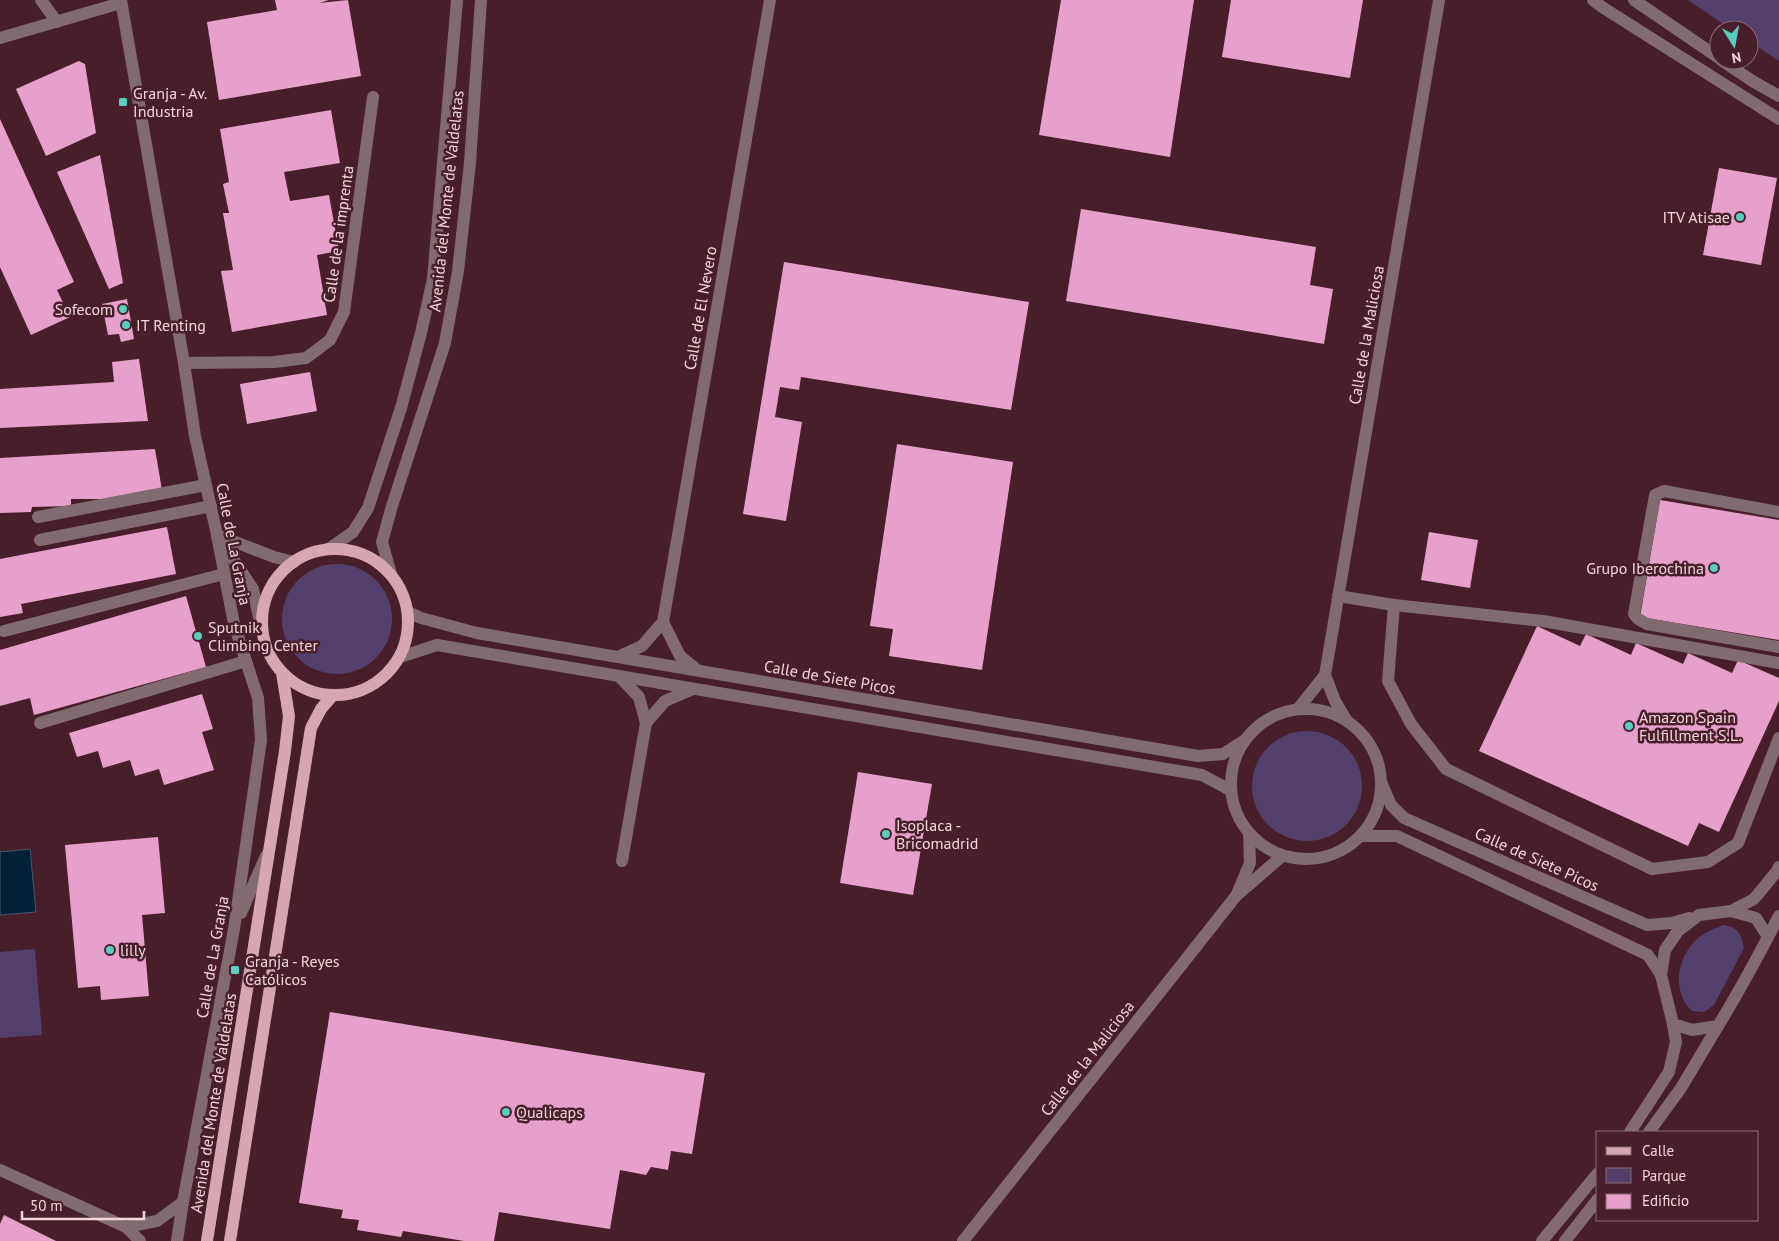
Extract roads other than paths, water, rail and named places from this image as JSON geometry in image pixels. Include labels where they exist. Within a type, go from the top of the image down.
[{"type":"main road","points":[[329,549],[352,550],[373,559],[391,574],[402,592],[408,612],[408,635],[400,657],[388,674],[372,686],[352,694],[332,696],[305,689],[282,673],[268,652],[261,627],[264,602],[275,579],[294,562],[310,553],[329,549]]},
{"type":"main road","name":"Avenida del Monte de Valdelatas","points":[[207,1241],[276,815],[289,716],[282,673]]},
{"type":"main road","points":[[230,1241],[311,728],[321,709],[332,696]]},
{"type":"street","points":[[41,0],[57,22]]},
{"type":"street","name":"Avenida del Monte de Valdelatas","points":[[329,549],[353,532],[368,508],[401,408],[422,333],[433,280],[457,0]]},
{"type":"street","name":"Avenida del Monte de Valdelatas","points":[[391,574],[382,542],[445,343],[458,271],[470,163],[481,0]]},
{"type":"street","name":"Calle de El Nevero","points":[[663,622],[770,0]]},
{"type":"street","name":"Calle de la Maliciosa","points":[[1298,709],[1324,675],[1439,0]]},
{"type":"street","points":[[1593,0],[1669,51],[1779,119]]},
{"type":"street","points":[[1634,0],[1709,51]]},
{"type":"street","points":[[0,38],[121,1]]},
{"type":"street","name":"Calle de La Granja","points":[[121,1],[195,436],[234,624],[258,698],[262,740],[234,929],[177,1241]]},
{"type":"street","points":[[1736,70],[1779,96]]},
{"type":"street","name":"Calle de la imprenta","points":[[184,363],[274,362],[306,358],[330,340],[344,312],[373,97]]},
{"type":"street","points":[[38,517],[206,485]]},
{"type":"street","points":[[1779,512],[1664,491],[1655,496],[1634,614],[1638,619],[1647,624],[1779,647]]},
{"type":"street","points":[[40,540],[211,506]]},
{"type":"street","points":[[217,535],[274,557],[294,562]]},
{"type":"street","points":[[217,535],[253,589],[261,627]]},
{"type":"street","points":[[4,631],[224,574]]},
{"type":"street","points":[[1338,596],[1394,605],[1543,621],[1779,663]]},
{"type":"street","points":[[1394,605],[1388,681],[1411,724],[1446,769],[1652,869],[1708,862],[1738,843],[1779,738]]},
{"type":"street","name":"Calle de Siete Picos","points":[[408,612],[421,618],[477,633],[1198,756],[1223,754],[1245,740]]},
{"type":"street","points":[[618,657],[642,646],[663,622],[680,656],[699,671]]},
{"type":"street","points":[[400,657],[437,645],[1202,775],[1230,790]]},
{"type":"street","points":[[40,723],[246,660]]},
{"type":"street","points":[[1324,675],[1334,701],[1347,721]]},
{"type":"street","points":[[620,676],[639,697],[646,723],[622,861]]},
{"type":"street","points":[[646,723],[665,700],[694,689]]},
{"type":"street","points":[[1298,709],[1324,711],[1347,721],[1362,733],[1372,748],[1379,764],[1382,782],[1379,802],[1372,820],[1361,836],[1344,849],[1324,857],[1303,860],[1282,856],[1264,847],[1249,834],[1233,806],[1230,790],[1231,772],[1236,755],[1245,740],[1259,725],[1277,714],[1298,709]]},
{"type":"street","name":"Calle de Siete Picos","points":[[1382,782],[1391,805],[1404,818],[1647,925],[1672,923],[1699,915]]},
{"type":"street","name":"Calle de la Maliciosa","points":[[1236,896],[1250,863],[1249,834]]},
{"type":"street","points":[[1361,836],[1397,836],[1648,955],[1662,975]]},
{"type":"street","points":[[234,929],[269,849]]},
{"type":"street","name":"Calle de la Maliciosa","points":[[963,1241],[1236,896],[1282,856]]},
{"type":"street","points":[[1631,1131],[1669,1072],[1676,1042],[1662,975],[1665,950],[1678,931],[1699,915],[1731,911],[1754,899],[1777,872],[1779,866]]},
{"type":"street","points":[[1731,911],[1756,918],[1768,936]]},
{"type":"street","points":[[1650,1131],[1680,1088],[1747,978],[1779,916]]},
{"type":"street","points":[[1673,1024],[1692,1030],[1718,1026]]},
{"type":"street","points":[[0,1170],[126,1227],[140,1241]]},
{"type":"street","points":[[1542,1241],[1596,1175]]},
{"type":"street","points":[[126,1227],[157,1221],[183,1202]]},
{"type":"street","points":[[1565,1241],[1596,1202]]},
{"type":"water","points":[[30,849],[36,912],[0,915],[0,852]]},
{"type":"place","name":"Granja - Av. Industria","points":[[123,102]]},
{"type":"place","name":"ITV Atisae","points":[[1740,217]]},
{"type":"place","name":"Sofecom","points":[[123,309]]},
{"type":"place","name":"IT Renting","points":[[126,325]]},
{"type":"place","name":"Grupo Iberochina","points":[[1714,568]]},
{"type":"place","name":"Sputnik Climbing Center","points":[[198,636]]},
{"type":"place","name":"Amazon Spain Fulfillment S.L.","points":[[1629,726]]},
{"type":"place","name":"Isoplaca - Bricomadrid","points":[[886,834]]},
{"type":"place","name":"lilly","points":[[110,950]]},
{"type":"place","name":"Granja - Reyes Católicos","points":[[235,970]]},
{"type":"place","name":"Qualicaps","points":[[506,1112]]}]
